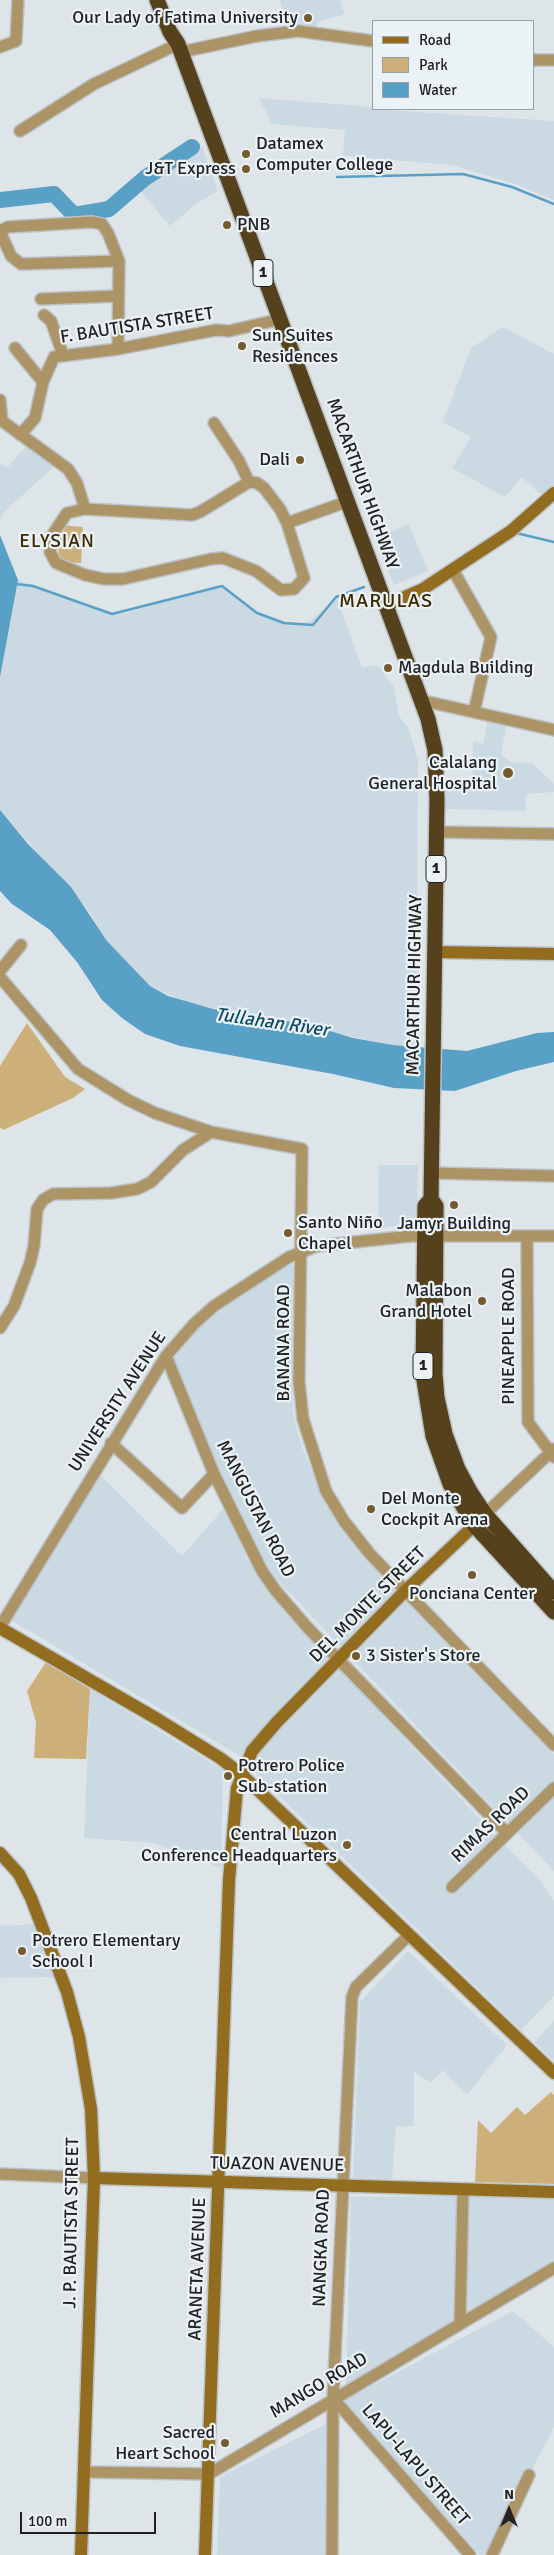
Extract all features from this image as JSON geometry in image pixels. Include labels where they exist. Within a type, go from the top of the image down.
[{"type":"highway","name":"MACARTHUR HIGHWAY","points":[[157,0],[170,32],[179,45],[424,701],[435,750],[437,832],[431,1198],[436,1206],[430,1236],[423,1374],[425,1398],[433,1436],[446,1474],[474,1525],[554,1612]]},
{"type":"highway","name":"MACARTHUR HIGHWAY","points":[[168,0],[178,29],[179,45]]},
{"type":"highway","name":"MACARTHUR HIGHWAY","points":[[430,1236],[435,1374],[437,1398],[445,1434],[458,1469],[485,1514],[554,1592]]},
{"type":"street","points":[[0,47],[16,41],[19,25],[18,0]]},
{"type":"street","points":[[20,131],[94,84],[179,45],[298,31],[372,41]]},
{"type":"street","points":[[534,60],[554,60]]},
{"type":"street","points":[[118,349],[117,296],[119,261],[108,233],[102,224],[97,222],[8,227],[2,230],[2,236],[11,256],[21,264],[119,261]]},
{"type":"street","points":[[41,299],[117,296]]},
{"type":"street","points":[[44,315],[51,321],[63,356]]},
{"type":"street","name":"F. BAUTISTA STREET","points":[[20,435],[35,418],[43,382],[51,360],[54,357],[118,349],[216,330],[230,331],[281,319]]},
{"type":"street","points":[[15,348],[43,382]]},
{"type":"street","points":[[0,400],[2,421],[68,469],[77,483],[85,509]]},
{"type":"street","points":[[214,423],[239,462],[249,482]]},
{"type":"street","points":[[249,482],[256,483],[264,488],[280,509],[287,523],[304,578],[294,589],[281,590],[256,571],[223,558],[211,559],[123,580],[85,575],[56,563],[50,552],[50,543],[62,518],[67,513],[85,509],[192,515],[249,482]]},
{"type":"street","points":[[387,605],[418,592],[511,532],[554,493]]},
{"type":"street","points":[[287,523],[350,501]]},
{"type":"street","points":[[454,570],[491,637],[474,712]]},
{"type":"street","points":[[424,701],[554,730]]},
{"type":"street","points":[[437,832],[554,834]]},
{"type":"street","points":[[0,971],[20,945]]},
{"type":"street","points":[[434,952],[554,954]]},
{"type":"street","points":[[0,976],[78,1069],[137,1105],[183,1124],[211,1132]]},
{"type":"street","points":[[0,1328],[14,1306],[30,1263],[34,1246],[37,1209],[42,1200],[53,1194],[110,1193],[137,1189],[151,1182],[183,1150],[211,1132]]},
{"type":"street","name":"BANANA ROAD","points":[[211,1132],[302,1149],[299,1381],[303,1419],[313,1456],[326,1491],[344,1521],[370,1554],[554,1745]]},
{"type":"street","points":[[432,1172],[554,1176]]},
{"type":"street","name":"UNIVERSITY AVENUE","points":[[0,1628],[111,1443],[166,1356],[194,1324],[214,1306],[301,1251],[354,1241],[430,1236],[554,1236]]},
{"type":"street","name":"PINEAPPLE ROAD","points":[[527,1236],[526,1413],[528,1422],[553,1453]]},
{"type":"street","name":"MANGUSTAN ROAD","points":[[166,1356],[214,1474],[265,1576],[292,1610],[338,1660],[507,1833]]},
{"type":"street","points":[[111,1443],[182,1508],[214,1474]]},
{"type":"street","name":"DEL MONTE STREET","points":[[242,1774],[252,1751],[338,1660],[406,1590],[485,1514],[553,1453]]},
{"type":"street","points":[[0,1628],[159,1720],[242,1774],[408,1936],[554,2073]]},
{"type":"street","name":"ARANETA AVENUE","points":[[205,2555],[229,1880],[233,1818],[237,1788],[242,1774]]},
{"type":"street","name":"RIMAS ROAD","points":[[452,1887],[554,1788]]},
{"type":"street","name":"J. P. BAUTISTA STREET","points":[[0,1853],[19,1874],[55,1958],[79,2036],[91,2109],[94,2178],[81,2555]]},
{"type":"street","name":"NANGKA ROAD","points":[[332,2555],[333,2398],[352,1997],[356,1986],[408,1936]]},
{"type":"street","name":"TUAZON AVENUE","points":[[0,2174],[554,2192]]},
{"type":"street","points":[[460,2323],[463,2188]]},
{"type":"street","name":"MANGO ROAD","points":[[209,2474],[333,2398],[554,2268]]},
{"type":"street","name":"LAPU-LAPU STREET","points":[[333,2398],[470,2555]]},
{"type":"street","points":[[85,2472],[209,2474]]},
{"type":"street","points":[[492,2555],[529,2475]]},
{"type":"shaded area","name":"Our Lady of Fatima University","points":[[280,0],[340,0],[344,14],[318,22],[316,31],[287,30]]},
{"type":"shaded area","points":[[259,98],[372,107],[372,110],[554,121],[554,200],[518,185],[452,165],[343,156],[345,130],[272,124]]},
{"type":"shaded area","points":[[202,146],[218,191],[196,204],[170,226],[138,188]]},
{"type":"shaded area","points":[[503,327],[554,354],[554,485],[543,497],[522,477],[505,497],[452,468],[471,437],[443,422],[471,348]]},
{"type":"shaded area","points":[[27,445],[56,465],[5,511],[0,520],[0,462],[7,468]]},
{"type":"shaded area","points":[[409,524],[428,571],[394,585],[375,538]]},
{"type":"shaded area","points":[[18,580],[100,609],[123,614],[218,585],[263,616],[290,624],[309,622],[337,598],[362,668],[377,665],[394,687],[399,716],[409,729],[418,761],[417,1046],[393,1045],[188,1003],[150,986],[107,941],[89,911],[0,810],[0,677]]},
{"type":"shaded area","name":"Calalang General Hospital","points":[[488,718],[507,722],[501,754],[512,763],[531,762],[554,784],[554,792],[526,794],[525,811],[446,809],[446,785],[472,784],[473,741],[483,744]]},
{"type":"shaded area","points":[[379,1165],[418,1165],[417,1224],[378,1228]]},
{"type":"shaded area","points":[[291,1262],[295,1267],[292,1348],[293,1414],[302,1447],[325,1503],[366,1556],[554,1754],[554,1871],[264,1566],[241,1525],[171,1356],[209,1314]]},
{"type":"shaded area","points":[[97,1472],[182,1556],[226,1506],[246,1557],[279,1604],[504,1845],[541,1881],[554,1901],[554,1996],[521,2030],[235,1753],[9,1619]]},
{"type":"shaded area","points":[[90,1689],[223,1770],[221,1868],[154,1843],[84,1838]]},
{"type":"shaded area","name":"Potrero Elementary School I","points":[[34,1924],[53,1977],[0,1978],[0,1926]]},
{"type":"shaded area","points":[[408,1951],[507,2045],[467,2095],[443,2070],[430,2083],[414,2071],[414,2126],[396,2127],[392,2179],[353,2178],[360,2002]]},
{"type":"shaded area","points":[[554,2021],[554,2061],[534,2042]]},
{"type":"shaded area","points":[[554,2195],[554,2267],[346,2384],[351,2197]]},
{"type":"shaded area","points":[[513,2311],[554,2347],[554,2427],[488,2555],[480,2555],[343,2401]]},
{"type":"shaded area","points":[[328,2423],[327,2555],[217,2555],[220,2477]]},
{"type":"green space","points":[[60,525],[83,527],[81,563],[58,562]]},
{"type":"green space","points":[[27,1023],[65,1077],[85,1089],[73,1098],[3,1130],[0,1127],[0,1066]]},
{"type":"green space","points":[[46,1662],[90,1689],[86,1759],[34,1758],[36,1722],[27,1691]]},
{"type":"green space","points":[[551,2092],[554,2095],[554,2184],[475,2182],[478,2120],[491,2133],[517,2107],[525,2115]]},
{"type":"water","points":[[0,535],[18,580],[0,677]]},
{"type":"water","name":"Tullahan River","points":[[0,810],[28,844],[71,887],[107,941],[150,986],[168,996],[213,1009],[310,1025],[353,1038],[393,1045],[467,1051],[537,1033],[554,1032],[554,1062],[516,1071],[455,1091],[394,1088],[333,1074],[180,1046],[145,1034],[122,1018],[102,1000],[77,962],[50,930],[12,904],[0,891]]},
{"type":"waterway","points":[[0,200],[54,194],[74,215],[109,209],[145,178],[192,147]]},
{"type":"waterway","points":[[337,177],[463,174],[512,187],[554,204]]},
{"type":"waterway","points":[[516,533],[554,542]]},
{"type":"waterway","points":[[16,584],[33,586],[112,614],[222,586],[257,613],[284,623],[313,625],[336,597],[364,587]]},
{"type":"place","name":"Our Lady of Fatima University","points":[[308,18]]},
{"type":"place","name":"Datamex Computer College","points":[[246,154]]},
{"type":"place","name":"J&T Express","points":[[246,169]]},
{"type":"place","name":"PNB","points":[[227,225]]},
{"type":"place","name":"Sun Suites Residences","points":[[242,346]]},
{"type":"place","name":"Dali","points":[[300,460]]},
{"type":"place","name":"Magdula Building","points":[[388,668]]},
{"type":"place","name":"Calalang General Hospital","points":[[508,773]]},
{"type":"place","name":"Jamyr Building","points":[[454,1205]]},
{"type":"place","name":"Santo Niño Chapel","points":[[288,1233]]},
{"type":"place","name":"Malabon Grand Hotel","points":[[482,1301]]},
{"type":"place","name":"Del Monte Cockpit Arena","points":[[371,1509]]},
{"type":"place","name":"Ponciana Center","points":[[472,1575]]},
{"type":"place","name":"3 Sister's Store","points":[[356,1656]]},
{"type":"place","name":"Potrero Police Sub-station","points":[[228,1776]]},
{"type":"place","name":"Central Luzon Conference Headquarters","points":[[347,1845]]},
{"type":"place","name":"Potrero Elementary School I","points":[[22,1951]]},
{"type":"place","name":"Sacred Heart School","points":[[225,2443]]},
{"type":"district","name":"ELYSIAN","points":[[57,542]]},
{"type":"district","name":"MARULAS","points":[[386,602]]}]
